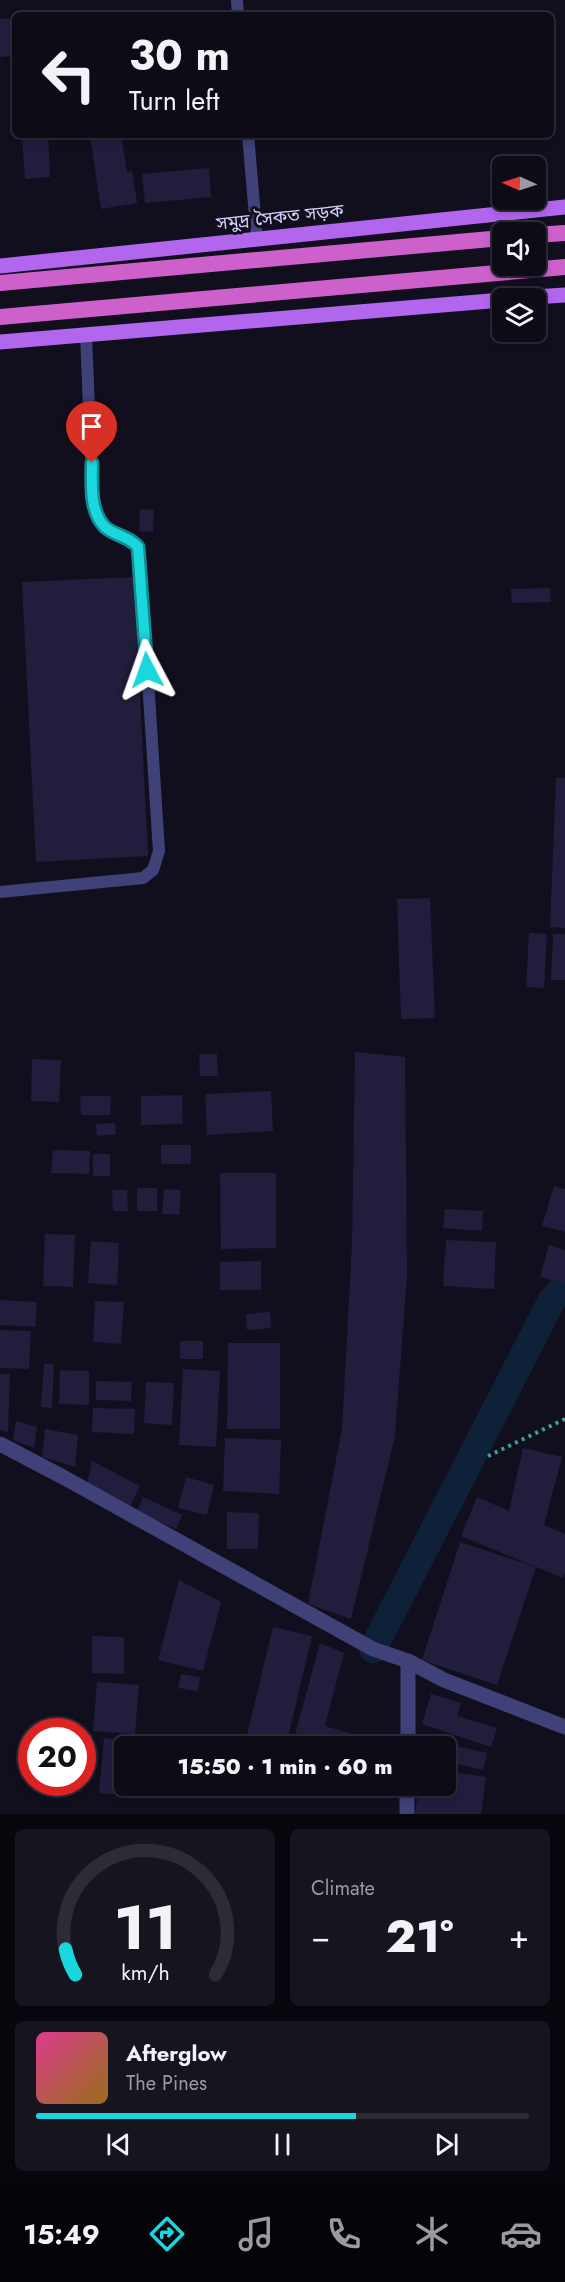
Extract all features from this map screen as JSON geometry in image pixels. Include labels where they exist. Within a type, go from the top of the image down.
[{"type":"highway","points":[[546,235],[565,233]]},
{"type":"highway","points":[[0,283],[492,239]]},
{"type":"highway","points":[[0,317],[565,267]]},
{"type":"main road","name":"সমুদ্র সৈকত সড়ক","points":[[0,266],[565,207]]},
{"type":"main road","points":[[546,296],[565,295]]},
{"type":"main road","points":[[0,342],[492,301]]},
{"type":"street","points":[[0,1444],[373,1649],[408,1661],[444,1680],[565,1727]]},
{"type":"street","points":[[408,1661],[408,1736]]},
{"type":"street","points":[[407,1796],[407,1814]]},
{"type":"lane","points":[[248,138],[257,240]]},
{"type":"lane","points":[[0,892],[143,878],[153,870],[159,851],[140,556],[133,540],[105,527],[93,505],[86,335]]},
{"type":"path","points":[[489,1456],[565,1419]]},
{"type":"building","points":[[12,18],[12,56],[0,57],[0,19]]},
{"type":"building","points":[[22,138],[48,138],[50,177],[25,179]]},
{"type":"building","points":[[90,138],[121,138],[127,172],[132,171],[137,203],[101,209]]},
{"type":"building","points":[[209,168],[211,197],[145,203],[142,174]]},
{"type":"building","points":[[140,509],[154,510],[153,532],[139,531]]},
{"type":"building","points":[[134,577],[148,856],[36,862],[22,582]]},
{"type":"building","points":[[550,588],[551,602],[512,603],[511,589]]},
{"type":"building","points":[[556,778],[565,778],[565,928],[550,927]]},
{"type":"building","points":[[430,898],[435,1018],[401,1019],[397,899]]},
{"type":"building","points":[[529,933],[547,934],[544,988],[526,987]]},
{"type":"building","points":[[553,934],[565,934],[565,980],[551,980]]},
{"type":"building","points":[[355,1052],[405,1057],[407,1275],[395,1436],[351,1619],[308,1604],[342,1429],[352,1245]]},
{"type":"building","points":[[199,1054],[217,1054],[218,1076],[200,1076]]},
{"type":"building","points":[[32,1059],[61,1060],[59,1102],[31,1101]]},
{"type":"building","points":[[271,1091],[273,1131],[207,1135],[205,1094]]},
{"type":"building","points":[[182,1095],[183,1124],[141,1125],[141,1096]]},
{"type":"building","points":[[80,1096],[111,1096],[110,1115],[81,1115]]},
{"type":"building","points":[[115,1123],[116,1134],[97,1136],[96,1124]]},
{"type":"building","points":[[161,1145],[191,1145],[191,1164],[161,1164]]},
{"type":"building","points":[[53,1150],[90,1151],[89,1174],[51,1173]]},
{"type":"building","points":[[93,1154],[110,1154],[110,1176],[93,1176]]},
{"type":"building","points":[[220,1173],[276,1173],[276,1248],[221,1249]]},
{"type":"building","points":[[554,1186],[565,1189],[565,1232],[542,1226]]},
{"type":"building","points":[[137,1188],[157,1188],[157,1211],[137,1211]]},
{"type":"building","points":[[164,1189],[181,1190],[179,1215],[162,1214]]},
{"type":"building","points":[[112,1190],[127,1190],[128,1211],[113,1211]]},
{"type":"building","points":[[445,1209],[483,1211],[482,1231],[443,1228]]},
{"type":"building","points":[[45,1234],[75,1235],[73,1287],[43,1286]]},
{"type":"building","points":[[446,1240],[496,1242],[494,1289],[443,1286]]},
{"type":"building","points":[[91,1241],[119,1243],[117,1285],[88,1283]]},
{"type":"building","points":[[549,1245],[565,1250],[565,1283],[540,1277]]},
{"type":"building","points":[[261,1261],[261,1290],[220,1290],[220,1262]]},
{"type":"building","points":[[0,1300],[37,1302],[35,1327],[0,1325]]},
{"type":"building","points":[[95,1301],[124,1302],[121,1344],[93,1342]]},
{"type":"building","points":[[270,1312],[271,1328],[247,1330],[246,1314]]},
{"type":"building","points":[[0,1330],[31,1331],[29,1369],[0,1368]]},
{"type":"building","points":[[180,1341],[203,1341],[203,1359],[180,1359]]},
{"type":"building","points":[[228,1343],[280,1343],[280,1429],[227,1429]]},
{"type":"building","points":[[44,1364],[54,1364],[52,1408],[41,1407]]},
{"type":"building","points":[[183,1369],[220,1371],[216,1447],[179,1445]]},
{"type":"building","points":[[60,1370],[89,1371],[89,1405],[59,1404]]},
{"type":"building","points":[[0,1374],[10,1374],[8,1432],[0,1430]]},
{"type":"building","points":[[96,1381],[132,1382],[131,1401],[96,1400]]},
{"type":"building","points":[[146,1382],[174,1383],[172,1425],[144,1423]]},
{"type":"building","points":[[93,1408],[135,1409],[134,1434],[92,1432]]},
{"type":"building","points":[[16,1421],[37,1427],[34,1448],[13,1440]]},
{"type":"building","points":[[45,1429],[78,1435],[75,1467],[42,1457]]},
{"type":"building","points":[[225,1438],[281,1440],[279,1494],[223,1491]]},
{"type":"building","points":[[523,1448],[562,1457],[544,1525],[565,1534],[563,1578],[461,1536],[477,1497],[509,1511]]},
{"type":"building","points":[[92,1461],[140,1486],[130,1506],[87,1484]]},
{"type":"building","points":[[186,1477],[214,1485],[207,1515],[178,1508]]},
{"type":"building","points":[[143,1497],[182,1515],[176,1529],[137,1512]]},
{"type":"building","points":[[227,1512],[259,1513],[258,1549],[227,1549]]},
{"type":"building","points":[[460,1542],[536,1567],[497,1685],[422,1660]]},
{"type":"building","points":[[179,1580],[221,1602],[203,1671],[158,1660]]},
{"type":"building","points":[[273,1627],[312,1636],[288,1736],[247,1736]]},
{"type":"building","points":[[92,1636],[124,1637],[124,1674],[92,1673]]},
{"type":"building","points":[[320,1643],[344,1653],[325,1726],[359,1736],[295,1736]]},
{"type":"building","points":[[181,1674],[200,1677],[198,1691],[178,1688]]},
{"type":"building","points":[[97,1682],[139,1685],[135,1734],[96,1731],[96,1718],[94,1718]]},
{"type":"building","points":[[431,1694],[461,1703],[457,1716],[497,1728],[491,1747],[422,1724]]},
{"type":"building","points":[[104,1738],[114,1739],[114,1794],[99,1793]]},
{"type":"building","points":[[456,1746],[487,1753],[483,1770],[456,1763]]},
{"type":"building","points":[[456,1772],[486,1777],[481,1814],[415,1814],[417,1796],[456,1796]]},
{"type":"building","points":[[140,1796],[168,1796],[168,1798]]},
{"type":"waterway","points":[[373,1649],[552,1300],[565,1286]]},
{"type":"route","points":[[92,463],[93,505],[105,527],[133,540],[138,547],[147,670]]}]
